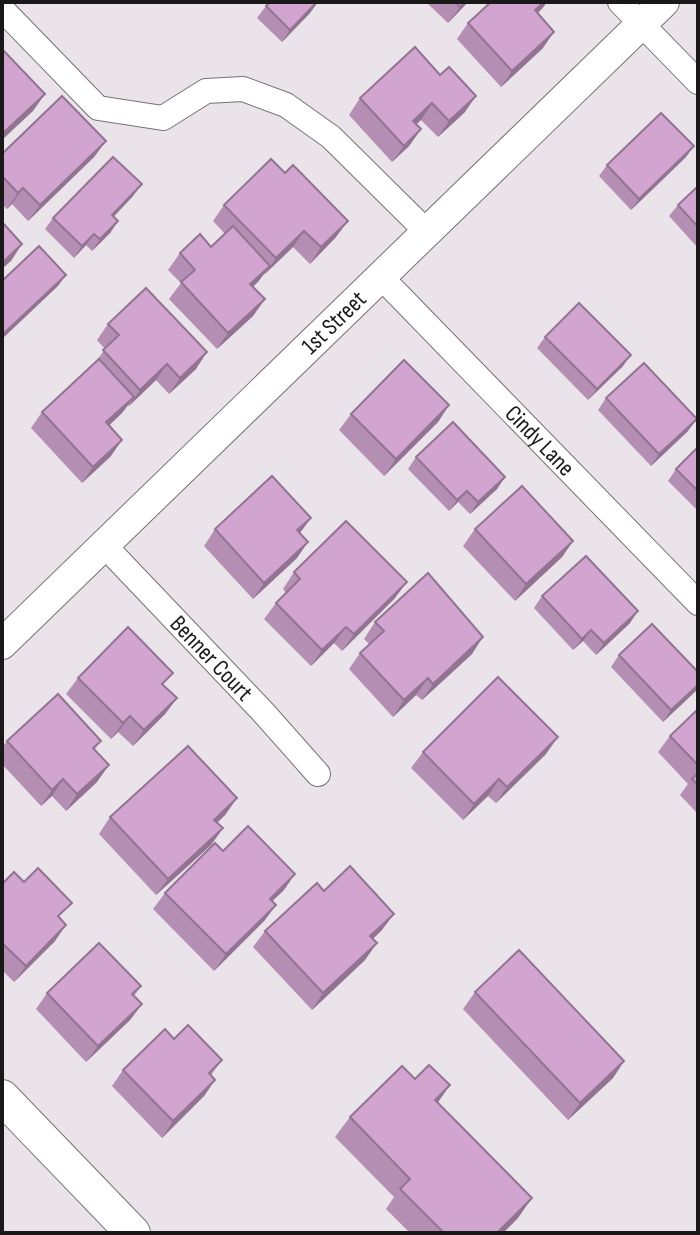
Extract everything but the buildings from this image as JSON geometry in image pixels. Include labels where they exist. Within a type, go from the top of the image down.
[{"type":"main road","points":[[2,1097],[133,1233]]},
{"type":"street","points":[[620,2],[698,82]]},
{"type":"street","name":"1st Street","points":[[2,644],[664,2]]},
{"type":"street","points":[[2,9],[98,108],[163,118],[206,91],[243,89],[286,105],[331,137],[427,232]]},
{"type":"street","name":"Cindy Lane","points":[[381,277],[698,603]]},
{"type":"street","name":"Benner Court","points":[[104,545],[318,774]]}]
